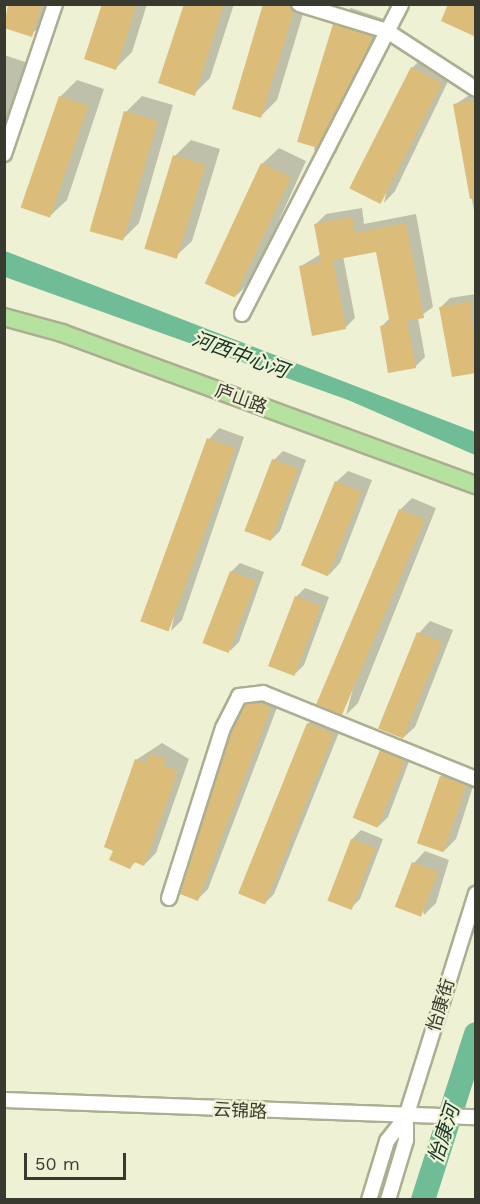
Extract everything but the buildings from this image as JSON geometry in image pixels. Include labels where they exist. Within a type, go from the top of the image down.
[{"type":"main road","name":"庐山路","points":[[4,317],[62,333],[476,485]]},
{"type":"street","points":[[4,154],[55,4]]},
{"type":"street","points":[[299,4],[387,31],[476,89]]},
{"type":"street","points":[[242,314],[401,4]]},
{"type":"street","points":[[169,898],[223,728],[239,696],[264,693],[476,779]]},
{"type":"street","name":"怡康街","points":[[406,1117],[476,894]]},
{"type":"street","name":"云锦路","points":[[4,1100],[406,1117],[438,1115],[476,1117]]},
{"type":"street","points":[[369,1200],[387,1141],[406,1117]]},
{"type":"street","points":[[388,1200],[406,1140],[406,1117]]},
{"type":"water","name":"河西中心河","points":[[5,251],[475,432],[475,455],[348,400],[5,277]]},
{"type":"waterway","name":"怡康河","points":[[423,1200],[476,1034]]}]
